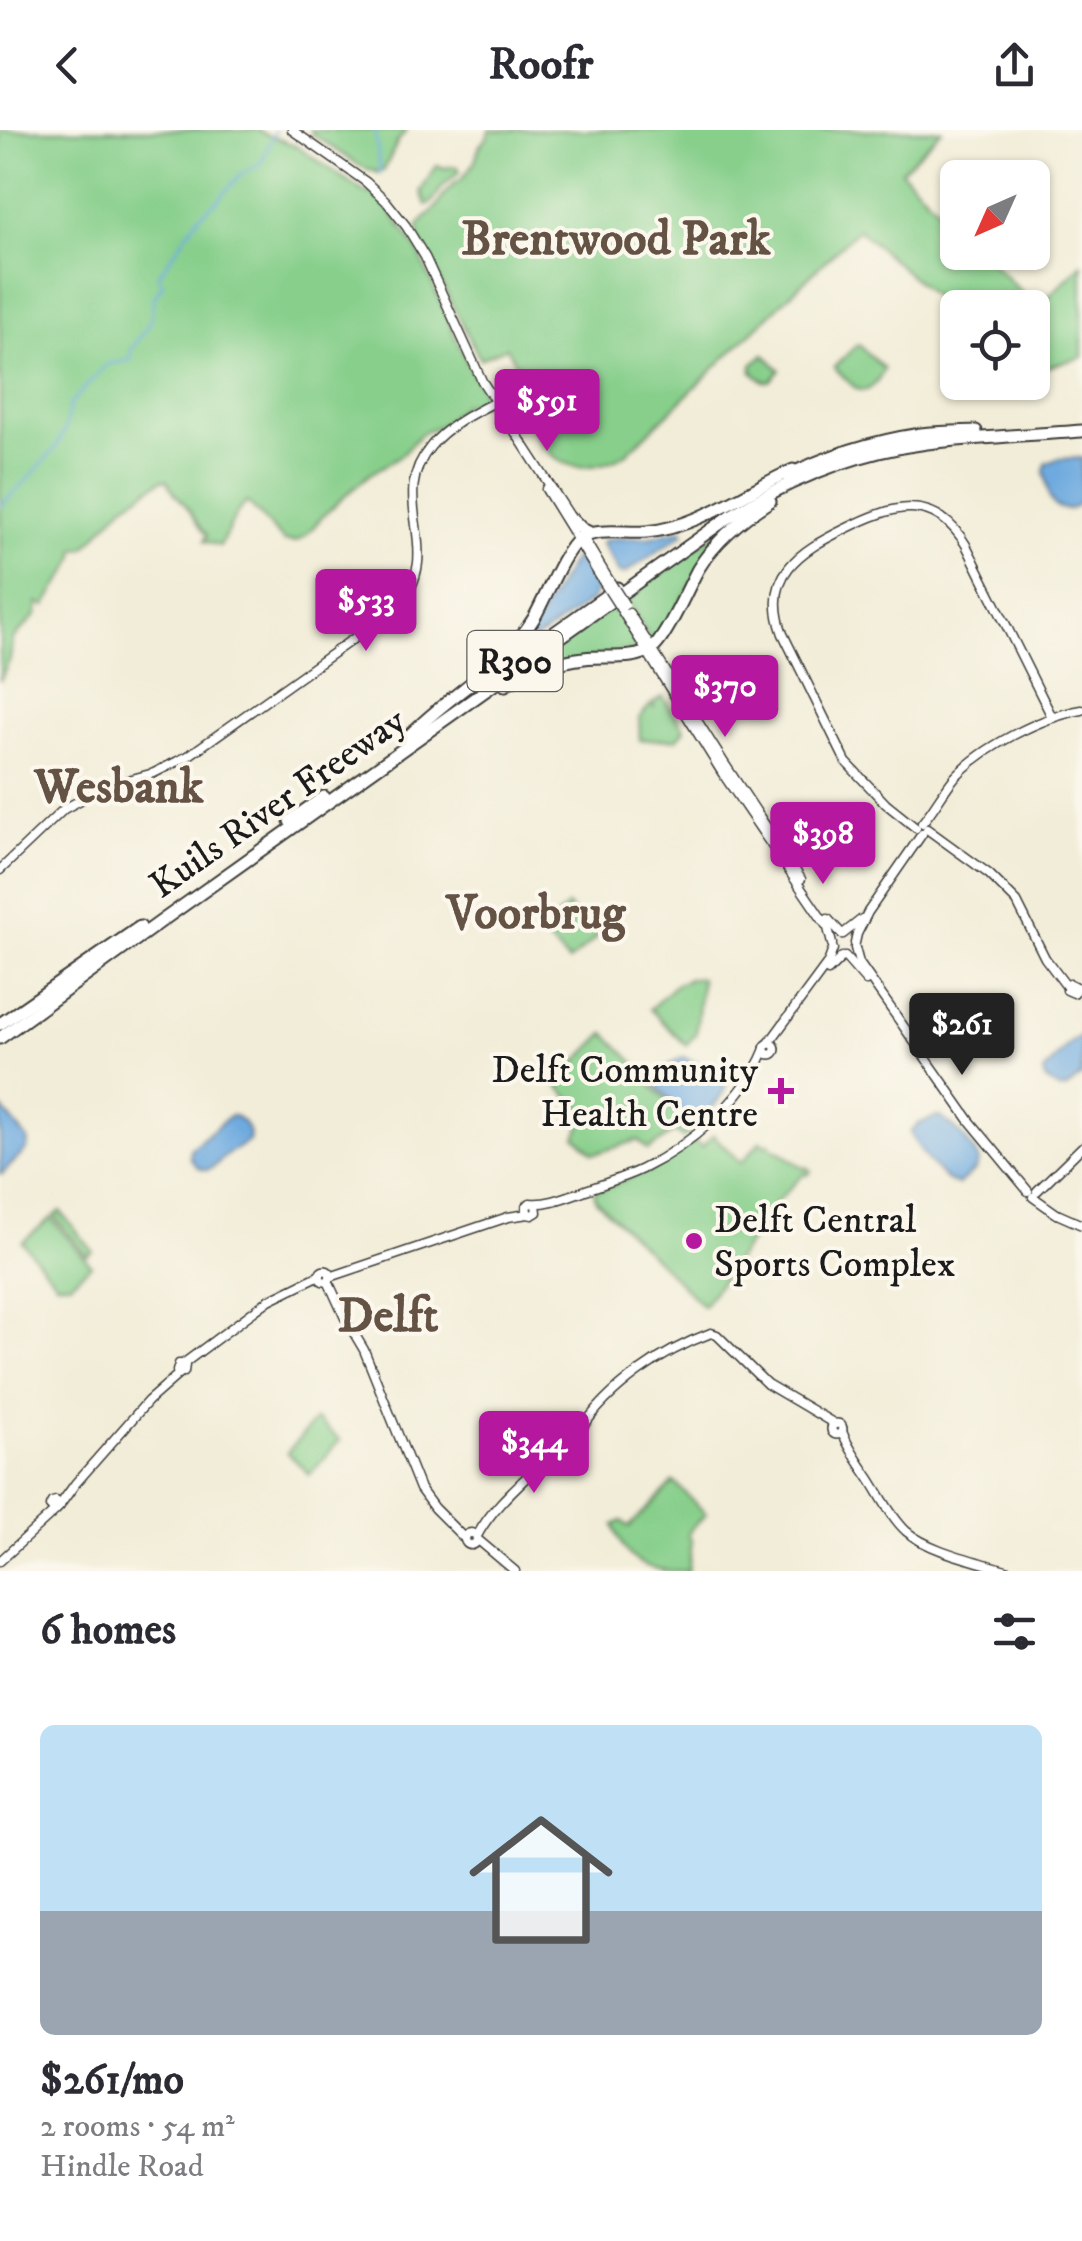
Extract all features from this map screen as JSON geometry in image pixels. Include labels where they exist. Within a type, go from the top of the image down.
[{"type":"highway","name":"Kuils River Freeway","points":[[0,1038],[732,508],[810,465],[868,446],[925,434],[1082,423]]},
{"type":"highway","name":"Kuils River Freeway","points":[[0,1024],[770,493],[830,467],[891,450],[927,443],[1082,431]]},
{"type":"highway","points":[[412,739],[420,724],[516,643],[572,546],[584,537],[683,524],[810,465]]},
{"type":"highway","points":[[412,739],[436,731],[505,686],[542,668],[584,658],[646,652],[658,644],[700,566],[720,539],[762,506],[830,467]]},
{"type":"highway","points":[[573,520],[585,531],[584,537]]},
{"type":"highway","points":[[646,652],[654,663]]},
{"type":"street","points":[[292,130],[363,180],[405,224],[425,257],[478,374],[584,537],[646,652],[832,924],[849,936],[859,963],[970,1121],[1057,1214],[1081,1225]]},
{"type":"street","points":[[0,870],[60,814],[85,797],[164,769],[188,756],[398,607],[411,589],[419,562],[412,500],[419,463],[444,433],[495,402]]},
{"type":"street","points":[[510,426],[573,520]]},
{"type":"street","points":[[1052,718],[968,548],[946,521],[922,510],[892,509],[872,516],[807,549],[792,563],[780,584],[780,626],[846,762],[906,820],[989,874],[1017,902],[1045,958],[1075,992]]},
{"type":"street","points":[[654,663],[824,921],[836,954],[844,957],[904,1027]]},
{"type":"street","points":[[769,1049],[834,964],[852,954],[856,934],[868,912],[951,783],[974,760],[1052,718],[1082,710]]},
{"type":"street","points":[[0,1561],[34,1530],[181,1368],[254,1310],[305,1284],[631,1174],[672,1151],[717,1116],[758,1065],[828,963],[835,938],[851,930],[868,912]]},
{"type":"street","points":[[1033,1191],[1082,1147]]},
{"type":"street","points":[[326,1278],[364,1350],[420,1489],[454,1526],[515,1571]]},
{"type":"street","points":[[472,1538],[502,1500],[637,1372],[711,1332],[767,1384],[822,1415],[837,1429],[896,1519],[912,1535],[930,1546],[1009,1571]]},
{"type":"green space","points":[[0,130],[258,130],[296,146],[366,193],[372,191],[389,209],[417,249],[483,392],[484,404],[464,404],[441,425],[422,433],[399,457],[370,474],[295,542],[284,541],[247,502],[220,546],[204,541],[207,535],[167,480],[162,480],[123,506],[85,548],[76,549],[46,606],[37,602],[36,615],[13,639],[10,659],[0,681]]},
{"type":"green space","points":[[310,130],[407,130],[379,173],[360,166]]},
{"type":"green space","points":[[490,130],[942,130],[901,171],[940,211],[940,270],[999,270],[1019,290],[940,290],[940,302],[858,229],[627,453],[596,465],[575,466],[555,458],[536,433],[519,401],[527,385],[507,347],[480,359],[419,239],[418,226],[461,180]]},
{"type":"green space","points":[[437,165],[457,166],[460,171],[426,205],[421,191]]},
{"type":"green space","points":[[1082,264],[1082,357],[1050,366],[1050,295]]},
{"type":"green space","points":[[858,344],[884,369],[866,390],[854,387],[834,367]]},
{"type":"green space","points":[[764,354],[780,370],[770,381],[752,371],[752,365]]},
{"type":"green space","points":[[739,517],[723,533],[652,643],[625,598]]},
{"type":"green space","points":[[615,605],[641,650],[510,679]]},
{"type":"green space","points":[[663,697],[685,730],[677,739],[640,740],[639,718]]},
{"type":"green space","points":[[567,906],[598,936],[569,962],[541,933]]},
{"type":"green space","points":[[688,978],[701,978],[701,985],[696,1034],[686,1045],[650,1009]]},
{"type":"green space","points":[[605,1033],[695,1128],[683,1138],[675,1131],[648,1150],[638,1140],[593,1153],[576,1137],[586,1113],[555,1083]]},
{"type":"green space","name":"Delft Central Sports Complex","points":[[713,1135],[741,1163],[761,1141],[811,1171],[775,1203],[703,1306],[596,1200],[594,1192],[650,1170],[695,1141],[702,1147]]},
{"type":"green space","points":[[60,1211],[93,1251],[87,1256],[54,1216]]},
{"type":"green space","points":[[51,1218],[91,1265],[70,1283],[56,1282],[22,1242]]},
{"type":"green space","points":[[316,1419],[340,1440],[310,1474],[287,1453]]},
{"type":"green space","points":[[674,1482],[706,1514],[688,1535],[692,1542],[688,1571],[641,1564],[625,1550],[614,1525],[622,1521],[629,1527]]},
{"type":"water","points":[[1082,458],[1082,500],[1070,509],[1055,506],[1044,472],[1046,464],[1057,459]]},
{"type":"water","points":[[682,529],[684,533],[624,574],[619,573],[601,543],[607,539],[652,537]]},
{"type":"water","points":[[575,557],[596,588],[592,600],[506,658],[534,625]]},
{"type":"water","points":[[798,811],[835,846],[837,852],[825,863],[812,866],[786,833],[786,821]]},
{"type":"water","points":[[1080,1037],[1082,1076],[1066,1089],[1058,1089],[1045,1079],[1044,1072]]},
{"type":"water","points":[[683,1057],[713,1070],[726,1084],[715,1105],[696,1122],[656,1085],[662,1072]]},
{"type":"water","points":[[0,1106],[28,1140],[27,1149],[2,1174],[0,1174]]},
{"type":"water","points":[[231,1115],[245,1125],[249,1141],[212,1168],[200,1168],[191,1159],[190,1149]]},
{"type":"water","points":[[937,1116],[961,1135],[979,1161],[958,1185],[937,1171],[910,1132]]},
{"type":"waterway","points":[[0,506],[55,449],[65,429],[70,404],[108,364],[131,360],[131,350],[150,323],[154,297],[163,284],[158,276],[199,216],[241,174],[261,164],[275,130]]},
{"type":"waterway","points":[[375,130],[380,173]]},
{"type":"place","name":"Delft Community Health Centre","points":[[781,1091]]},
{"type":"place","name":"Delft Central Sports Complex","points":[[694,1241]]},
{"type":"district","name":"Brentwood Park","points":[[616,237]]},
{"type":"district","name":"Wesbank","points":[[119,785]]},
{"type":"district","name":"Voorbrug","points":[[536,911]]},
{"type":"district","name":"Delft","points":[[388,1314]]}]
